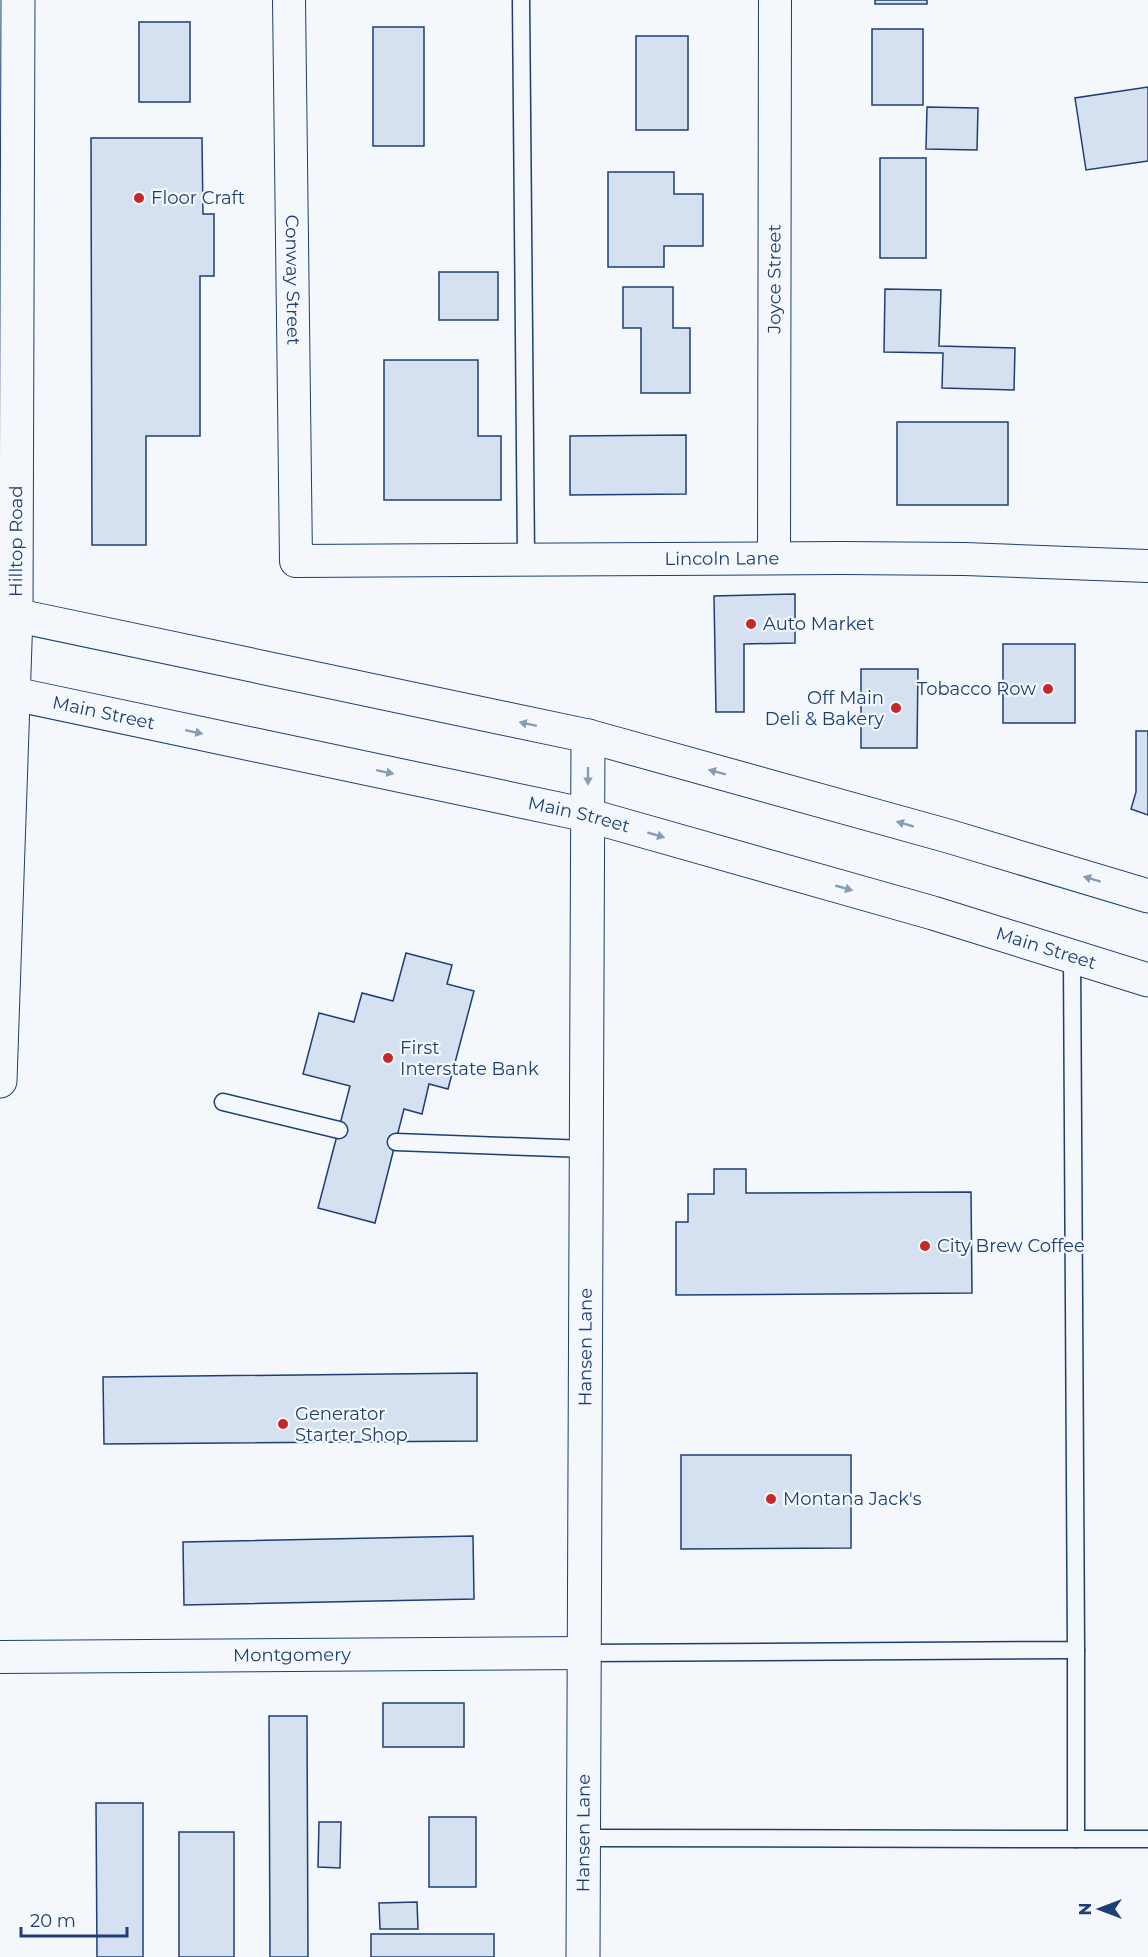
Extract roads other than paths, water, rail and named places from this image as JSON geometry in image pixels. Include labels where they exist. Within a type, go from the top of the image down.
[{"type":"main road","name":"Hilltop Road","points":[[0,1081],[18,0]]},
{"type":"main road","points":[[8,613],[588,736],[948,836],[1148,896]]},
{"type":"main road","name":"Main Street","points":[[7,692],[587,815],[933,913],[1148,980]]},
{"type":"main road","name":"Hansen Lane","points":[[583,1957],[588,736]]},
{"type":"street","name":"Conway Street","points":[[289,0],[296,561]]},
{"type":"street","name":"Joyce Street","points":[[774,558],[775,0]]},
{"type":"street","name":"Lincoln Lane","points":[[296,561],[965,559],[1148,566]]},
{"type":"street","name":"Montgomery","points":[[0,1657],[584,1653]]},
{"type":"lane","points":[[521,0],[526,559]]},
{"type":"lane","points":[[1072,956],[1076,1839]]},
{"type":"lane","points":[[223,1102],[339,1130]]},
{"type":"lane","points":[[396,1142],[586,1149]]},
{"type":"lane","points":[[584,1653],[1076,1650]]},
{"type":"lane","points":[[583,1838],[1148,1839]]},
{"type":"place","name":"Floor Craft","points":[[139,198]]},
{"type":"place","name":"Auto Market","points":[[751,624]]},
{"type":"place","name":"Tobacco Row","points":[[1048,689]]},
{"type":"place","name":"Off Main Deli & Bakery","points":[[896,708]]},
{"type":"place","name":"First Interstate Bank","points":[[388,1058]]},
{"type":"place","name":"City Brew Coffee","points":[[925,1246]]},
{"type":"place","name":"Generator Starter Shop","points":[[283,1424]]},
{"type":"place","name":"Montana Jack's","points":[[771,1499]]}]
